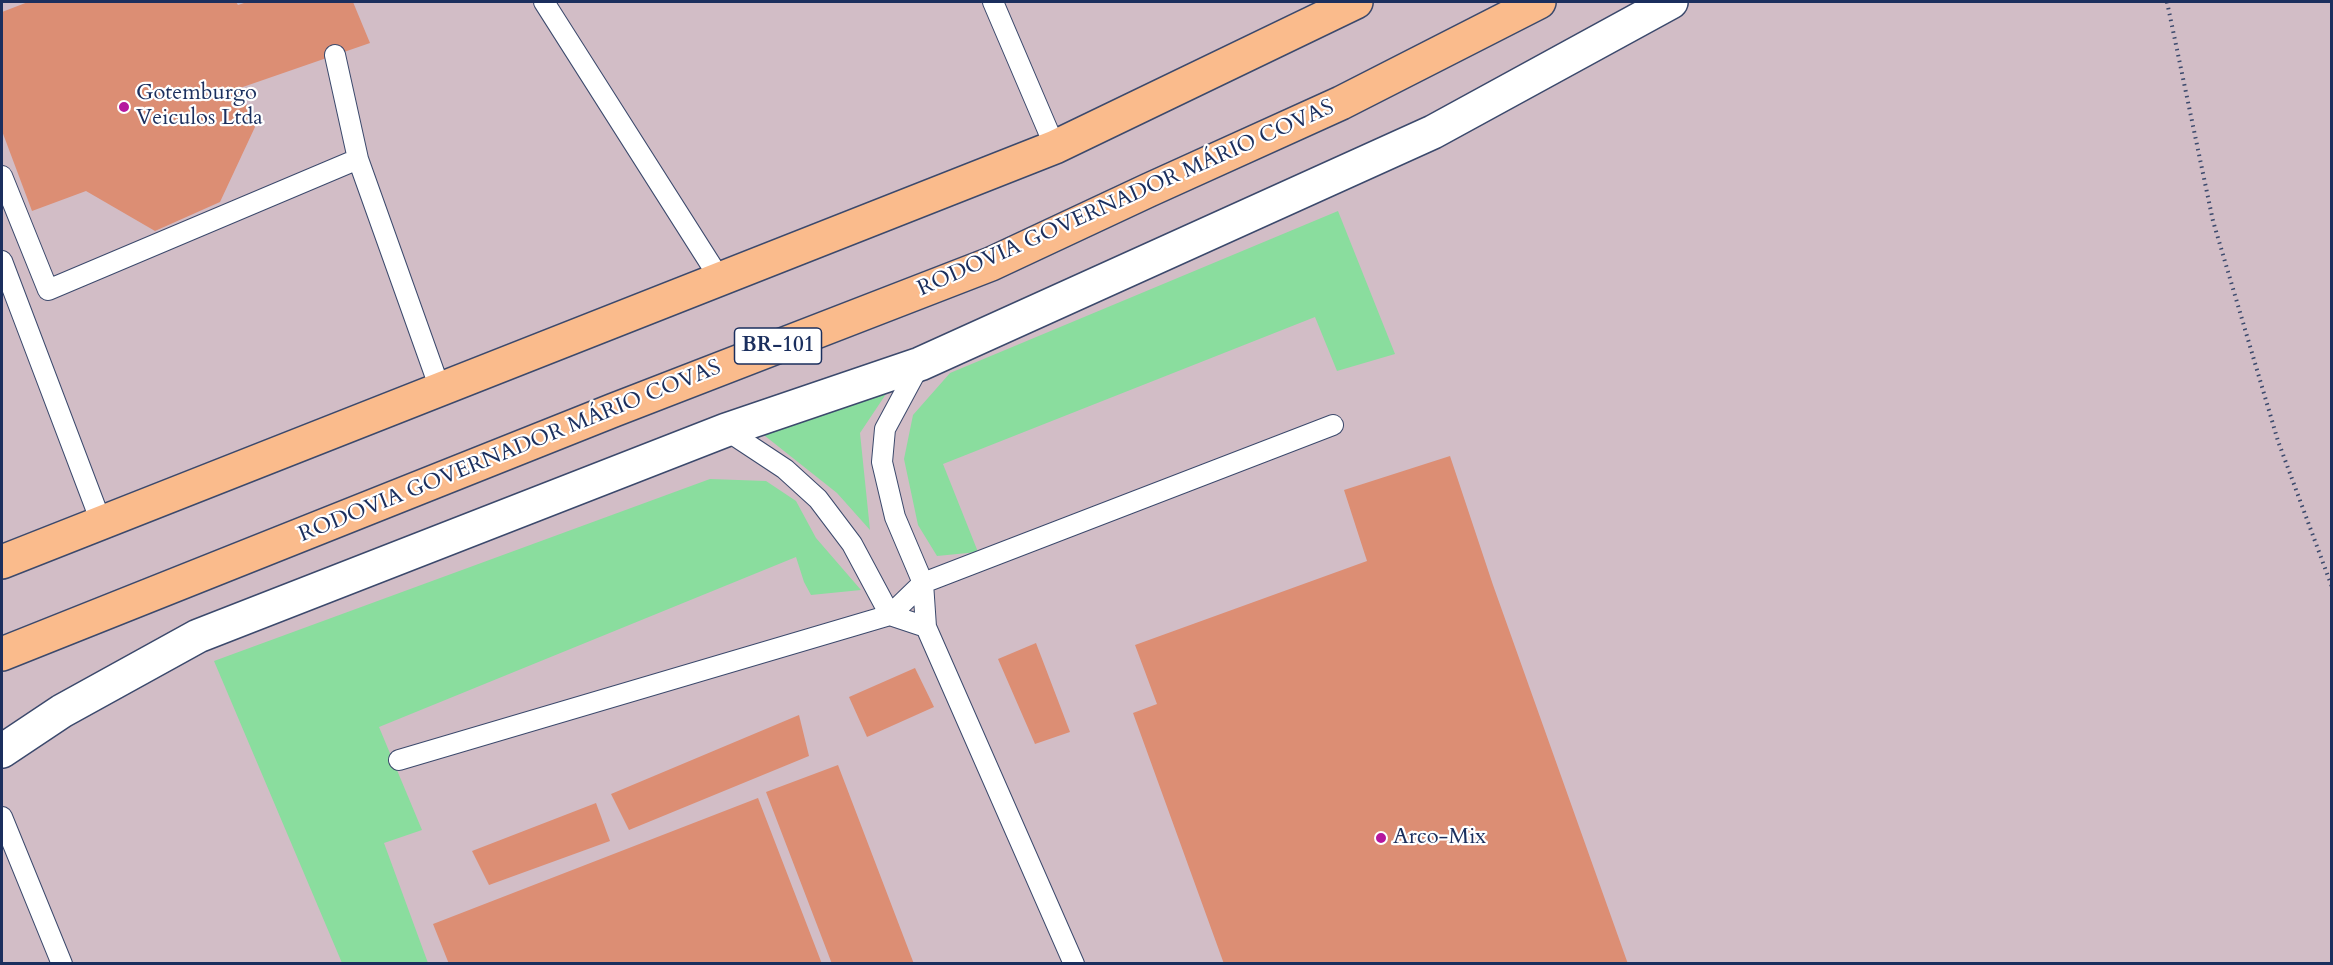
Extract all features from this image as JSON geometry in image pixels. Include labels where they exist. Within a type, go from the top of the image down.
[{"type":"highway","points":[[2,562],[1055,147],[1356,2]]},
{"type":"highway","name":"RODOVIA GOVERNADOR MÁRIO COVAS","points":[[2,654],[614,410],[991,264],[1341,103],[1539,2]]},
{"type":"street","points":[[2,751],[62,711],[198,636],[726,430],[920,364],[1433,132],[1671,2]]},
{"type":"lane","points":[[544,2],[720,279]]},
{"type":"lane","points":[[993,2],[1055,147]]},
{"type":"lane","points":[[335,55],[358,159],[440,389]]},
{"type":"lane","points":[[2,176],[48,290],[358,159]]},
{"type":"lane","points":[[2,261],[101,522]]},
{"type":"lane","points":[[920,364],[885,429],[882,462],[895,517],[923,583],[926,627],[1074,963]]},
{"type":"lane","points":[[399,760],[890,615],[923,583],[1333,425]]},
{"type":"lane","points":[[726,430],[784,469],[818,499],[852,544],[890,615],[926,627]]},
{"type":"lane","points":[[2,817],[62,963]]},
{"type":"path","points":[[2167,2],[2213,221],[2278,441],[2331,587]]},
{"type":"shaded area","points":[[2,2],[2331,2],[2331,963],[2,964]]},
{"type":"green space","points":[[1338,211],[1395,354],[1337,371],[1315,317],[943,464],[978,552],[937,556],[918,525],[904,459],[913,415],[950,373]]},
{"type":"green space","points":[[890,388],[860,433],[870,530],[837,493],[755,428]]},
{"type":"green space","points":[[710,479],[766,481],[796,501],[816,538],[861,590],[811,595],[796,557],[379,727],[422,830],[384,843],[428,963],[342,963],[214,661]]},
{"type":"building","name":"Gotemburgo Veiculos Ltda","points":[[28,2],[236,2],[238,5],[247,2],[353,2],[370,43],[240,88],[255,127],[220,202],[155,231],[86,191],[32,211],[2,131],[2,12]]},
{"type":"building","name":"Arco-Mix","points":[[1450,456],[1493,585],[1628,964],[1224,964],[1133,713],[1157,704],[1135,645],[1367,561],[1344,490]]},
{"type":"building","points":[[1036,643],[1070,732],[1035,744],[998,659]]},
{"type":"building","points":[[915,668],[934,707],[867,737],[849,697]]},
{"type":"building","points":[[799,715],[809,756],[629,830],[611,794]]},
{"type":"building","points":[[838,765],[914,964],[832,964],[766,792]]},
{"type":"building","points":[[758,798],[822,964],[449,964],[433,924]]},
{"type":"building","points":[[596,803],[610,841],[489,885],[472,851]]},
{"type":"place","name":"Gotemburgo Veiculos Ltda","points":[[124,107]]},
{"type":"place","name":"Arco-Mix","points":[[1381,838]]}]
